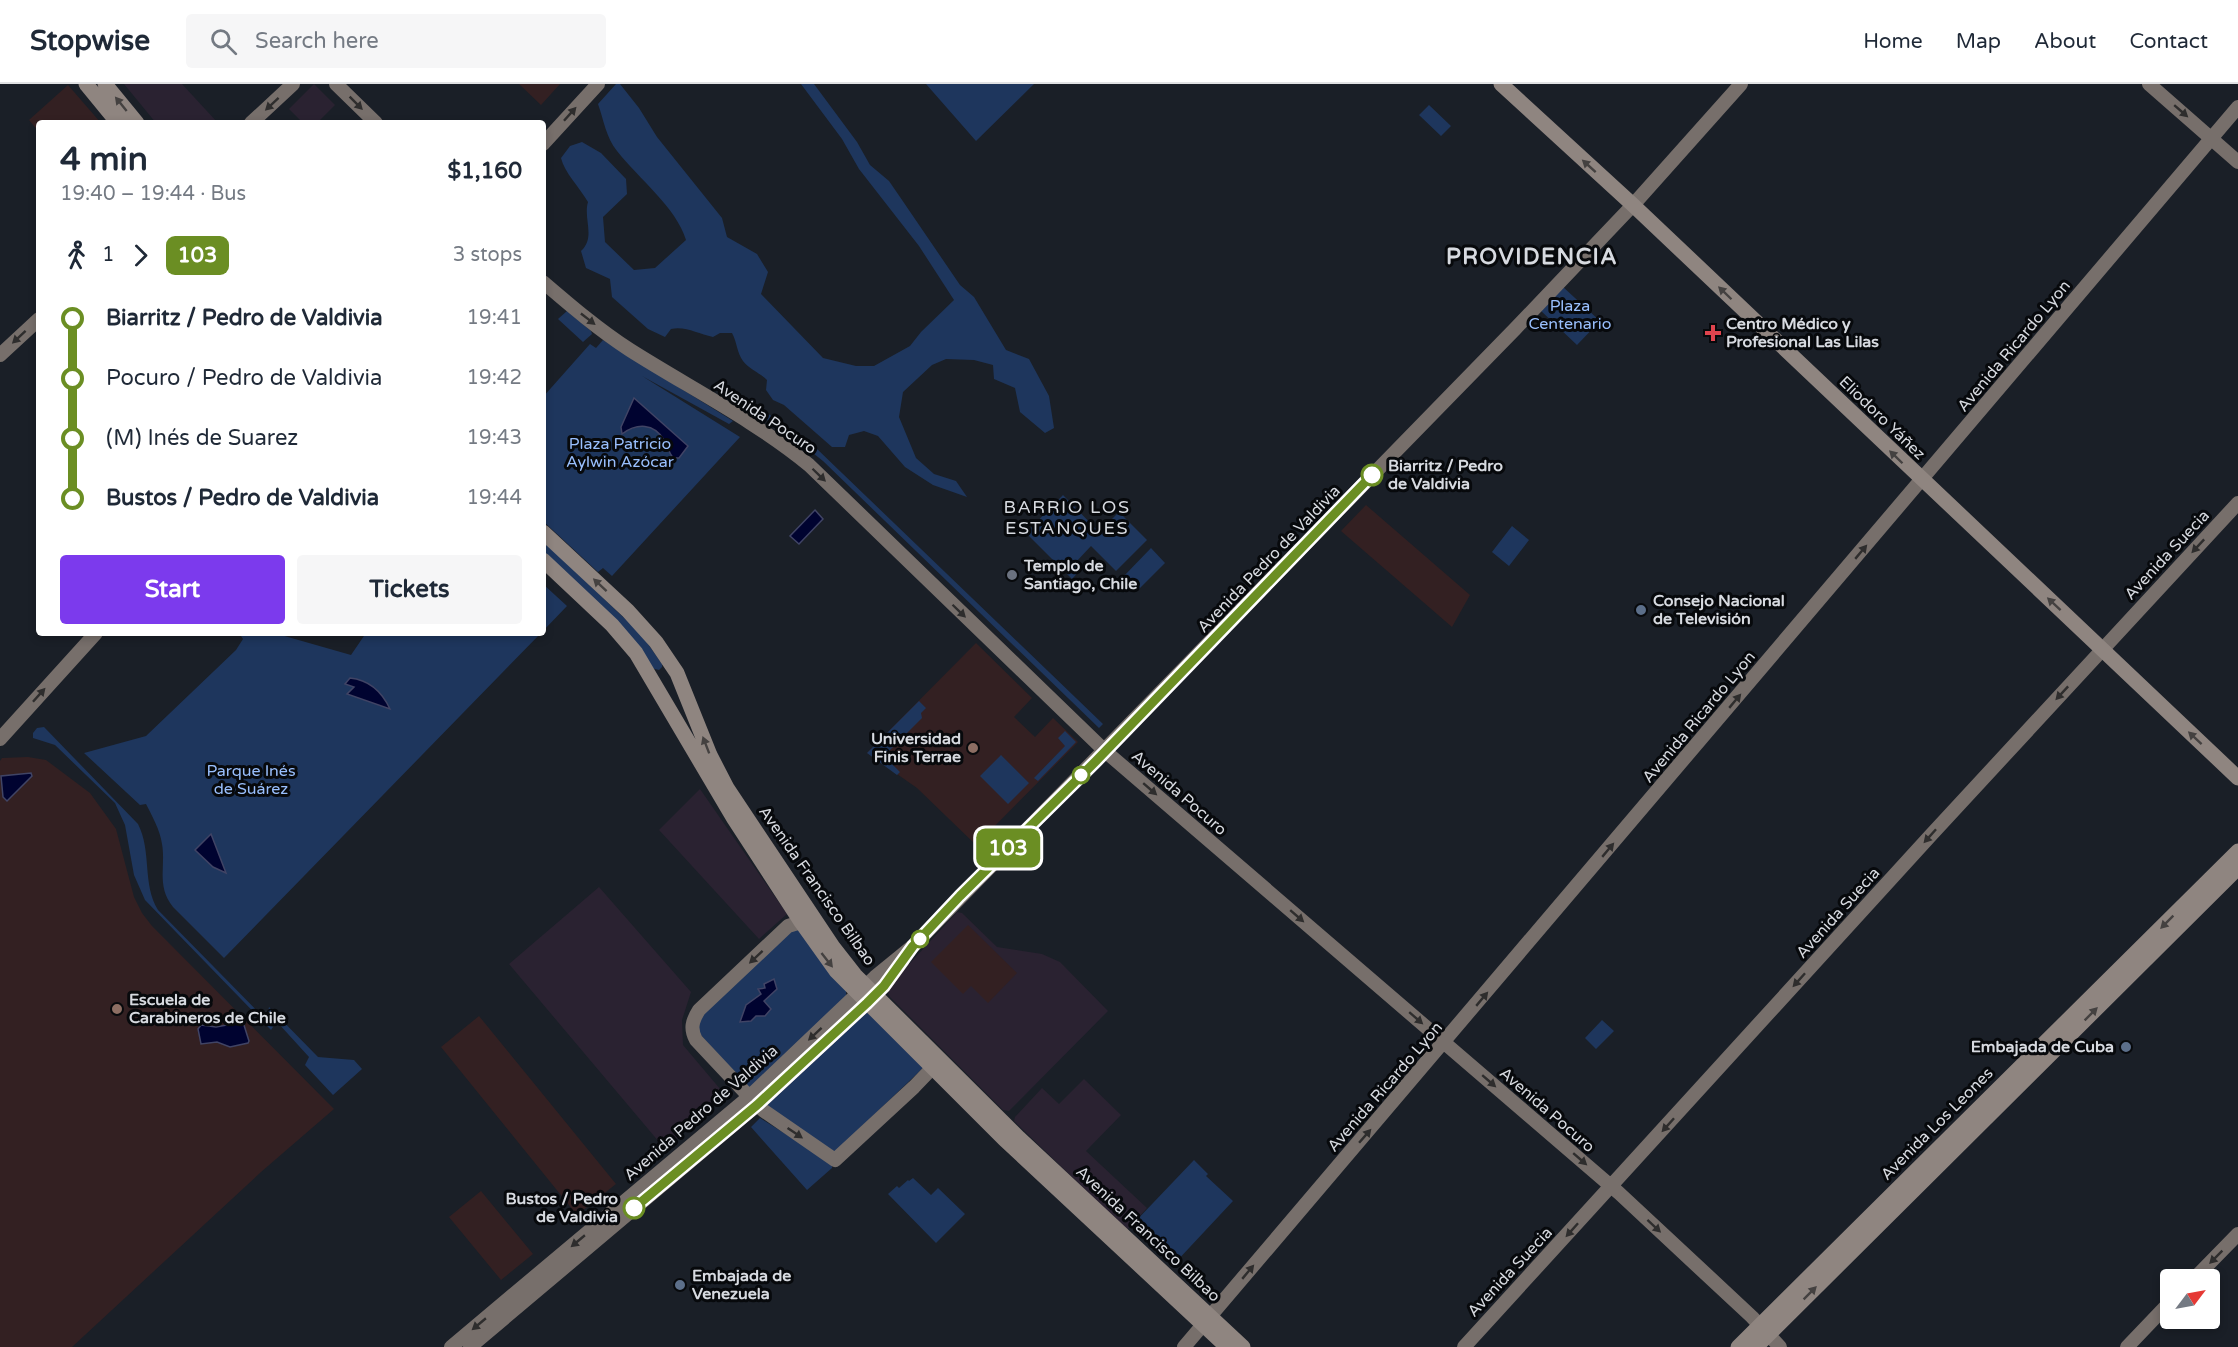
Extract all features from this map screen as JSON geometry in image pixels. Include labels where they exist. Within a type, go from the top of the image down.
[{"type":"main road","points":[[86,84],[116,120]]},
{"type":"main road","points":[[105,84],[135,120]]},
{"type":"main road","points":[[254,120],[293,84]]},
{"type":"main road","points":[[336,84],[373,120]]},
{"type":"main road","points":[[546,141],[598,84]]},
{"type":"main road","name":"Eliodoro Yáñez","points":[[1501,84],[2238,778]]},
{"type":"main road","name":"Avenida Pedro de Valdivia","points":[[470,1347],[753,1101],[867,994],[1633,206],[1741,84]]},
{"type":"main road","points":[[2149,84],[2238,162]]},
{"type":"main road","name":"Avenida Ricardo Lyon","points":[[1185,1347],[2238,107]]},
{"type":"main road","name":"Avenida Pocuro","points":[[546,284],[628,349],[783,444],[808,465],[1105,751],[1611,1186],[1780,1347]]},
{"type":"main road","points":[[0,355],[36,322]]},
{"type":"main road","name":"Avenida Suecia","points":[[1464,1347],[2238,503]]},
{"type":"main road","name":"Avenida Francisco Bilbao","points":[[546,535],[638,621],[670,662],[683,686],[710,755],[728,788],[833,947],[867,994]]},
{"type":"main road","name":"Avenida Francisco Bilbao","points":[[546,563],[612,625],[636,653],[702,766],[801,922],[836,971],[867,994],[936,1064],[1113,1228],[1207,1321],[1227,1347]]},
{"type":"main road","points":[[0,739],[93,636]]},
{"type":"main road","points":[[650,675],[662,672],[670,662]]},
{"type":"main road","points":[[661,694],[669,686],[683,686]]},
{"type":"main road","name":"Avenida Los Leones","points":[[1756,1347],[1764,1330],[2238,850]]},
{"type":"main road","name":"Avenida Los Leones","points":[[1738,1347],[1764,1330],[2238,868]]},
{"type":"main road","points":[[833,947],[816,930],[801,922],[788,926],[699,1010],[692,1028],[696,1040],[764,1111],[835,1160],[936,1064]]},
{"type":"main road","name":"Avenida Pedro de Valdivia","points":[[451,1347],[753,1101]]},
{"type":"main road","points":[[2204,1269],[2238,1234]]},
{"type":"main road","points":[[2127,1347],[2160,1312]]},
{"type":"main road","name":"Avenida Francisco Bilbao","points":[[1207,1321],[1243,1347]]},
{"type":"shaded area","points":[[124,84],[182,84],[215,120],[154,120]]},
{"type":"shaded area","points":[[314,84],[335,105],[320,120],[300,120],[289,109]]},
{"type":"shaded area","points":[[519,84],[560,84],[541,105]]},
{"type":"shaded area","points":[[68,85],[98,120],[36,120],[36,128],[29,120]]},
{"type":"shaded area","points":[[634,398],[688,446],[679,458],[673,458],[664,440],[655,430],[645,426],[633,428],[622,434],[621,427]]},
{"type":"shaded area","points":[[1366,505],[1470,595],[1452,627],[1341,531]]},
{"type":"shaded area","points":[[815,510],[823,519],[799,544],[790,536]]},
{"type":"shaded area","name":"Universidad Finis Terrae","points":[[976,643],[1032,698],[1014,717],[1035,737],[1053,718],[1078,742],[976,845],[917,788],[867,753]]},
{"type":"shaded area","points":[[350,678],[369,684],[383,697],[390,709],[347,694],[354,687],[345,684]]},
{"type":"shaded area","name":"Escuela de Carabineros de Chile","points":[[28,757],[46,760],[90,793],[116,829],[134,897],[152,926],[334,1109],[261,1172],[72,1347],[0,1347],[0,761],[2,758]]},
{"type":"shaded area","points":[[31,773],[32,776],[7,801],[3,797],[1,776]]},
{"type":"shaded area","points":[[700,789],[787,914],[759,939],[659,830]]},
{"type":"shaded area","points":[[211,834],[226,873],[213,867],[195,850]]},
{"type":"shaded area","points":[[599,887],[691,992],[682,1020],[683,1045],[726,1096],[665,1149],[509,964]]},
{"type":"shaded area","points":[[957,912],[962,913],[997,947],[1042,954],[1060,962],[1108,1011],[1009,1111],[1003,1110],[888,993],[890,985]]},
{"type":"shaded area","points":[[968,925],[1017,973],[988,1003],[971,986],[963,994],[931,962]]},
{"type":"shaded area","points":[[774,979],[777,989],[764,1001],[771,1009],[765,1016],[756,1016],[751,1021],[740,1022],[746,1005],[761,994],[758,989],[765,988],[764,984]]},
{"type":"shaded area","points":[[479,1016],[616,1184],[577,1215],[441,1047]]},
{"type":"shaded area","points":[[243,1022],[248,1043],[230,1047],[217,1042],[201,1044],[198,1029],[201,1025],[216,1027]]},
{"type":"shaded area","points":[[1084,1079],[1121,1115],[1086,1151],[1147,1208],[1127,1230],[1014,1121],[1015,1117],[1042,1088],[1059,1104]]},
{"type":"shaded area","points":[[481,1191],[533,1254],[501,1280],[449,1217]]},
{"type":"green space","points":[[616,84],[620,84],[639,108],[657,137],[722,218],[727,237],[757,254],[768,272],[761,294],[823,358],[856,366],[874,366],[910,346],[954,300],[919,246],[859,169],[842,139],[801,84],[814,84],[857,142],[870,165],[889,181],[960,285],[974,297],[1006,350],[1029,359],[1049,396],[1054,428],[1045,433],[1020,412],[1015,388],[994,379],[993,365],[974,360],[946,359],[932,365],[903,392],[899,417],[916,458],[934,474],[956,481],[967,497],[933,485],[905,467],[878,436],[864,431],[849,435],[845,447],[832,447],[784,405],[773,400],[766,390],[767,380],[748,366],[739,355],[732,333],[720,333],[713,337],[676,328],[671,329],[665,337],[648,329],[612,297],[610,279],[586,268],[581,251],[588,240],[588,202],[561,158],[570,146],[582,142],[601,153],[626,179],[627,194],[603,217],[605,242],[634,270],[655,268],[686,240],[666,205],[626,162],[610,140],[598,104]]},
{"type":"green space","points":[[926,84],[1034,84],[976,141]]},
{"type":"green space","points":[[1429,105],[1451,126],[1441,136],[1419,115]]},
{"type":"green space","name":"Plaza Centenario","points":[[1562,286],[1600,321],[1577,345],[1540,310]]},
{"type":"green space","points":[[567,311],[591,331],[592,334],[583,342],[558,319]]},
{"type":"green space","name":"Plaza Patricio Aylwin Azócar","points":[[603,340],[733,421],[729,424],[642,376],[740,437],[612,576],[603,568],[598,572],[546,524],[546,394],[590,344],[596,348]]},
{"type":"green space","points":[[751,403],[816,448],[1103,724],[1099,728],[823,461],[784,430],[747,408]]},
{"type":"green space","points":[[1063,495],[1099,532],[1119,512],[1147,540],[1116,571],[1091,546],[1076,562],[1082,568],[1072,579],[1026,533]]},
{"type":"green space","points":[[1512,526],[1529,540],[1509,566],[1492,552]]},
{"type":"green space","points":[[546,544],[641,634],[662,664],[659,670],[651,668],[546,559]]},
{"type":"green space","points":[[1151,548],[1165,563],[1137,591],[1123,577]]},
{"type":"green space","points":[[546,587],[567,606],[546,628]]},
{"type":"green space","name":"Parque Inés de Suárez","points":[[241,636],[284,636],[351,655],[364,636],[538,636],[224,958],[173,907],[168,899],[163,884],[161,839],[146,804],[140,805],[84,753],[146,736],[236,650],[243,639]]},
{"type":"green space","points":[[919,701],[926,708],[921,713],[922,718],[884,756],[900,772],[897,775],[867,753]]},
{"type":"green space","points":[[44,727],[138,824],[145,845],[150,889],[158,910],[273,1027],[271,1030],[145,900],[134,875],[125,825],[115,803],[55,745],[33,738],[33,733],[37,728]]},
{"type":"green space","points":[[1065,731],[1076,742],[1038,781],[1034,778],[1065,746],[1058,738]]},
{"type":"green space","points":[[1001,755],[1029,783],[1008,804],[980,776]]},
{"type":"green space","points":[[795,926],[846,990],[846,996],[864,1013],[868,1013],[923,1068],[836,1151],[767,1108],[699,1033],[697,1019]]},
{"type":"green space","points":[[269,1007],[318,1057],[354,1060],[362,1069],[333,1095],[305,1065],[309,1057],[268,1012]]},
{"type":"green space","points":[[1602,1020],[1614,1031],[1596,1049],[1585,1038]]},
{"type":"green space","points":[[760,1118],[832,1163],[832,1168],[807,1190],[751,1127]]},
{"type":"green space","points":[[1194,1160],[1208,1174],[1206,1176],[1233,1201],[1175,1263],[1133,1224]]},
{"type":"green space","points":[[913,1178],[931,1195],[938,1188],[965,1214],[936,1243],[888,1194],[897,1186],[899,1188]]},
{"type":"bus line","name":"103","points":[[634,1208],[757,1105],[867,1003],[884,986],[913,946],[960,896],[1096,761],[1372,475]]},
{"type":"place","name":"Centro Médico y Profesional Las Lilas","points":[[1713,333]]},
{"type":"place","name":"Biarritz / Pedro de Valdivia","points":[[1372,475]]},
{"type":"place","name":"Templo de Santiago, Chile","points":[[1012,575]]},
{"type":"place","name":"Consejo Nacional de Televisión","points":[[1641,610]]},
{"type":"place","name":"Universidad Finis Terrae","points":[[973,748]]},
{"type":"place","name":"Escuela de Carabineros de Chile","points":[[117,1009]]},
{"type":"place","name":"Embajada de Cuba","points":[[2126,1047]]},
{"type":"place","name":"Bustos / Pedro de Valdivia","points":[[634,1208]]},
{"type":"place","name":"Embajada de Venezuela","points":[[680,1285]]},
{"type":"district","name":"PROVIDENCIA","points":[[1532,257]]},
{"type":"district","name":"BARRIO LOS ESTANQUES","points":[[1067,517]]}]
